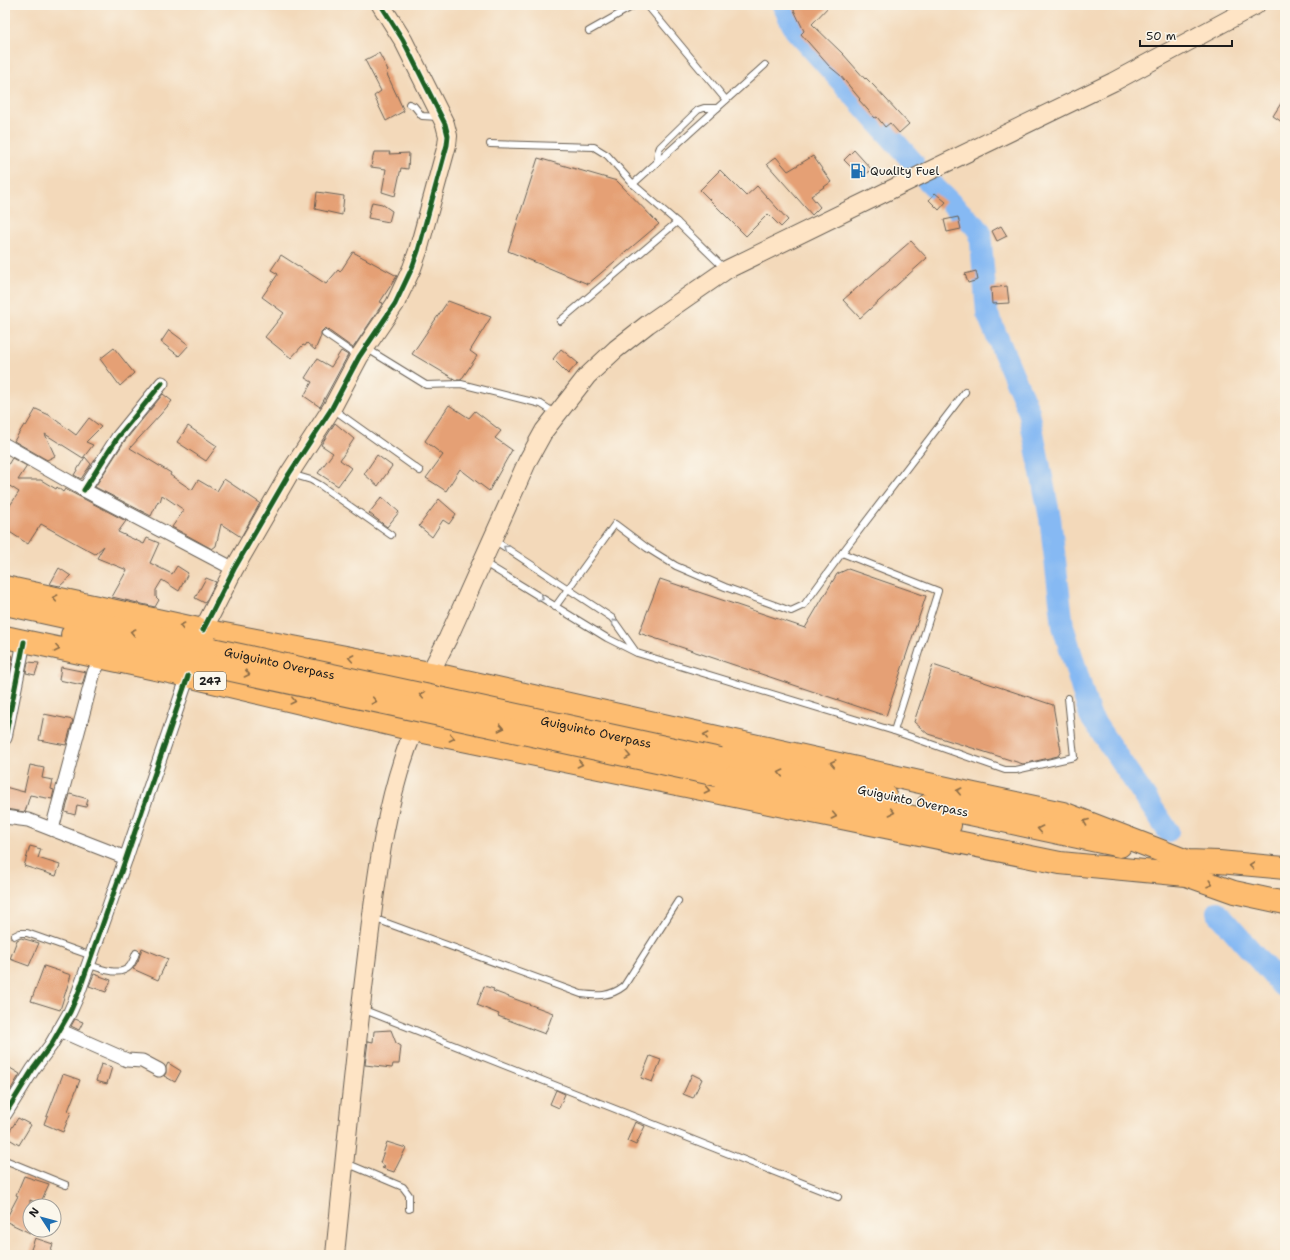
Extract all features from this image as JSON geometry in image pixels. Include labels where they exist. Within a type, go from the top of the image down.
[{"type":"highway","points":[[5,587],[208,648],[430,673],[1063,813],[1186,868],[1234,892],[1285,904]]},
{"type":"highway","name":"Guiguinto Overpass","points":[[5,604],[208,648],[718,767],[1186,868]]},
{"type":"highway","name":"Guiguinto Overpass","points":[[5,619],[208,648]]},
{"type":"highway","name":"247","points":[[15,639],[188,676],[414,730]]},
{"type":"highway","points":[[414,730],[1060,863],[1186,868],[1219,862],[1285,868]]},
{"type":"main road","points":[[208,648],[234,569],[289,474],[332,408],[362,352],[395,304],[412,268],[418,251],[448,145],[448,136],[445,124],[403,40],[381,5]]},
{"type":"main road","points":[[430,673],[483,562],[528,460],[544,431],[587,376],[616,349],[648,324],[726,270],[1113,82],[1256,5]]},
{"type":"main road","points":[[335,1255],[360,1008],[372,917],[388,817],[405,752],[414,730]]},
{"type":"street","points":[[84,490],[118,436],[162,383]]},
{"type":"street","points":[[5,445],[84,490],[234,569]]},
{"type":"street","points":[[5,738],[15,639]]},
{"type":"street","points":[[52,829],[94,672],[102,658]]},
{"type":"street","points":[[5,1114],[33,1069],[51,1045],[70,1012],[126,858],[188,676]]},
{"type":"street","points":[[5,816],[28,820],[126,858]]},
{"type":"street","points":[[59,1030],[127,1060],[142,1061],[159,1070]]},
{"type":"lane","points":[[589,31],[634,5]]},
{"type":"lane","points":[[647,5],[726,100]]},
{"type":"lane","points":[[633,184],[765,65]]},
{"type":"lane","points":[[408,104],[414,106],[422,116],[441,117]]},
{"type":"lane","points":[[656,162],[660,148],[698,110],[704,108],[717,108]]},
{"type":"lane","points":[[490,144],[594,147],[607,155],[633,184],[677,222],[726,270]]},
{"type":"lane","points":[[560,321],[677,222]]},
{"type":"lane","points":[[325,334],[426,385],[461,384],[541,404],[557,414]]},
{"type":"lane","points":[[556,607],[615,524],[676,566],[725,587],[791,611],[804,605],[965,392]]},
{"type":"lane","points":[[332,408],[420,470]]},
{"type":"lane","points":[[289,474],[311,480],[320,485],[391,535]]},
{"type":"lane","points":[[492,539],[612,618],[637,653]]},
{"type":"lane","points":[[842,553],[938,591],[894,731]]},
{"type":"lane","points":[[483,562],[607,638],[637,653],[894,731],[1005,770],[1016,770],[1074,757],[1068,698]]},
{"type":"lane","points":[[372,917],[581,994],[598,996],[616,992],[624,986],[678,901]]},
{"type":"lane","points":[[14,936],[20,933],[27,933],[114,971],[125,970],[130,966],[136,953]]},
{"type":"lane","points":[[360,1008],[838,1197]]},
{"type":"lane","points":[[5,1160],[66,1185]]},
{"type":"lane","points":[[344,1163],[403,1187],[409,1195],[409,1209]]},
{"type":"building","points":[[830,5],[812,24],[843,54],[909,124],[899,133],[890,123],[885,127],[877,117],[875,118],[840,75],[829,66],[801,34],[804,31],[792,6]]},
{"type":"building","points":[[379,53],[388,70],[386,72],[404,111],[386,121],[374,96],[381,91],[365,60]]},
{"type":"building","points":[[1285,97],[1285,124],[1273,116]]},
{"type":"building","points":[[854,150],[872,170],[861,177],[844,160]]},
{"type":"building","points":[[374,152],[390,152],[389,154],[409,153],[408,169],[401,168],[395,196],[382,192],[386,169],[371,167]]},
{"type":"building","points":[[813,156],[831,182],[811,196],[820,207],[812,215],[767,164],[776,157],[788,171]]},
{"type":"building","points":[[538,158],[617,181],[659,224],[588,284],[508,251]]},
{"type":"building","points":[[720,170],[746,196],[757,186],[788,220],[781,227],[768,214],[746,236],[700,190]]},
{"type":"building","points":[[317,192],[344,196],[342,215],[315,209]]},
{"type":"building","points":[[935,193],[946,202],[939,210],[929,200]]},
{"type":"building","points":[[372,202],[382,204],[392,211],[389,222],[368,218]]},
{"type":"building","points":[[958,217],[961,229],[947,232],[944,220]]},
{"type":"building","points":[[1001,226],[1007,236],[997,241],[992,231]]},
{"type":"building","points":[[911,241],[927,258],[860,318],[843,300]]},
{"type":"building","points":[[353,252],[397,276],[380,302],[383,303],[353,348],[325,328],[321,332],[321,336],[315,350],[307,343],[305,346],[303,345],[291,358],[265,337],[284,313],[262,297],[278,274],[271,270],[281,255],[326,284],[338,270],[340,272]]},
{"type":"building","points":[[976,271],[978,280],[968,283],[965,274]]},
{"type":"building","points":[[1007,286],[1009,303],[992,304],[991,288]]},
{"type":"building","points":[[448,301],[491,317],[470,351],[477,356],[461,380],[456,380],[412,354]]},
{"type":"building","points":[[169,330],[189,345],[179,356],[161,342]]},
{"type":"building","points":[[114,348],[134,373],[120,386],[100,359]]},
{"type":"building","points":[[561,349],[578,363],[568,374],[553,359]]},
{"type":"building","points":[[341,351],[348,355],[320,407],[304,396],[312,382],[305,378],[317,359],[331,367]]},
{"type":"building","points":[[163,394],[172,401],[130,448],[171,473],[170,475],[192,490],[198,480],[217,491],[224,479],[260,503],[241,537],[221,524],[216,546],[212,549],[172,527],[184,510],[162,495],[160,502],[158,501],[151,516],[95,487],[124,442]]},
{"type":"building","points":[[449,405],[469,418],[475,411],[501,431],[495,438],[512,450],[489,491],[460,469],[446,491],[426,478],[443,455],[425,441]]},
{"type":"building","points":[[36,409],[49,415],[76,435],[89,418],[101,427],[86,442],[93,445],[83,458],[45,434],[55,456],[47,460],[14,441],[24,425],[26,426]]},
{"type":"building","points":[[335,423],[354,439],[340,460],[351,468],[338,486],[318,473],[333,453],[321,445]]},
{"type":"building","points":[[188,426],[217,446],[206,461],[177,442]]},
{"type":"building","points":[[377,455],[392,466],[378,486],[364,474]]},
{"type":"building","points":[[85,457],[91,464],[81,479],[74,475]]},
{"type":"building","points":[[12,458],[27,466],[18,480],[41,480],[56,489],[57,487],[63,492],[65,489],[126,521],[118,532],[144,544],[147,538],[159,543],[150,563],[172,574],[177,566],[188,573],[179,591],[162,580],[156,590],[156,597],[159,600],[155,607],[112,597],[127,570],[97,558],[104,546],[95,554],[41,524],[28,544],[5,529],[5,513],[19,492],[5,483],[5,470]]},
{"type":"building","points":[[382,497],[399,512],[387,527],[369,513]]},
{"type":"building","points":[[439,499],[456,514],[449,524],[443,520],[432,537],[419,526]]},
{"type":"building","points":[[59,568],[71,576],[60,586],[50,584]]},
{"type":"building","points":[[848,569],[926,596],[886,716],[639,633],[660,579],[805,628],[837,574]]},
{"type":"building","points":[[206,578],[216,582],[205,603],[195,598]]},
{"type":"building","points":[[5,654],[13,656],[7,686],[5,686]]},
{"type":"building","points":[[28,662],[39,663],[35,675],[26,673]]},
{"type":"building","points":[[933,665],[1053,705],[1061,751],[1058,756],[1023,764],[928,734],[914,722]]},
{"type":"building","points":[[61,667],[86,672],[82,685],[59,680]]},
{"type":"building","points":[[44,714],[73,720],[66,745],[39,740]]},
{"type":"building","points":[[30,765],[44,768],[42,778],[53,780],[51,789],[54,790],[52,799],[30,795],[25,812],[5,809],[5,787],[24,792]]},
{"type":"building","points":[[70,794],[88,799],[86,807],[77,805],[75,815],[65,812]]},
{"type":"building","points":[[30,846],[41,849],[38,858],[60,865],[56,876],[24,866]]},
{"type":"building","points":[[21,938],[39,943],[29,966],[10,959],[17,940]]},
{"type":"building","points":[[142,948],[168,959],[158,980],[133,969],[138,961]]},
{"type":"building","points":[[44,966],[71,975],[60,1010],[31,1001]]},
{"type":"building","points":[[94,974],[111,980],[106,992],[89,986]]},
{"type":"building","points":[[484,986],[494,989],[493,991],[553,1013],[545,1034],[498,1016],[499,1014],[477,1005]]},
{"type":"building","points":[[75,1019],[83,1022],[79,1030],[71,1026]]},
{"type":"building","points":[[391,1030],[396,1043],[401,1046],[399,1064],[393,1064],[392,1068],[365,1065],[368,1041],[373,1042],[374,1031]]},
{"type":"building","points":[[650,1056],[661,1060],[652,1082],[641,1078]]},
{"type":"building","points":[[168,1063],[181,1071],[175,1082],[164,1076]]},
{"type":"building","points":[[101,1064],[112,1067],[107,1084],[96,1081]]},
{"type":"building","points":[[5,1065],[20,1074],[5,1099]]},
{"type":"building","points":[[63,1074],[80,1080],[68,1111],[71,1112],[63,1132],[44,1124]]},
{"type":"building","points":[[692,1074],[702,1079],[693,1098],[683,1094]]},
{"type":"building","points":[[556,1090],[565,1094],[559,1108],[550,1104]]},
{"type":"building","points":[[18,1118],[31,1125],[19,1145],[6,1137]]},
{"type":"building","points":[[635,1122],[645,1126],[636,1145],[627,1141]]},
{"type":"building","points":[[387,1142],[406,1148],[394,1172],[382,1168],[385,1166],[380,1163]]},
{"type":"building","points":[[24,1176],[49,1184],[43,1198],[22,1198],[22,1229],[5,1221],[18,1196],[16,1195]]},
{"type":"building","points":[[35,1238],[53,1244],[49,1255],[29,1255]]},
{"type":"waterway","points":[[783,5],[795,30],[913,162]]},
{"type":"waterway","points":[[926,179],[980,231],[987,313],[1029,412],[1050,518],[1063,626],[1090,716],[1168,831]]},
{"type":"waterway","points":[[1217,912],[1281,985],[1285,987]]},
{"type":"cycle path","points":[[203,630],[234,569],[289,474],[332,408],[359,357],[395,304],[412,268],[418,251],[447,145],[448,136],[445,124],[403,40],[381,5]]},
{"type":"cycle path","points":[[84,490],[118,437],[162,383]]},
{"type":"cycle path","points":[[5,738],[24,642]]},
{"type":"cycle path","points":[[5,1114],[33,1069],[51,1045],[70,1012],[78,994],[188,676]]},
{"type":"place","name":"Quality Fuel","points":[[858,171]]}]
